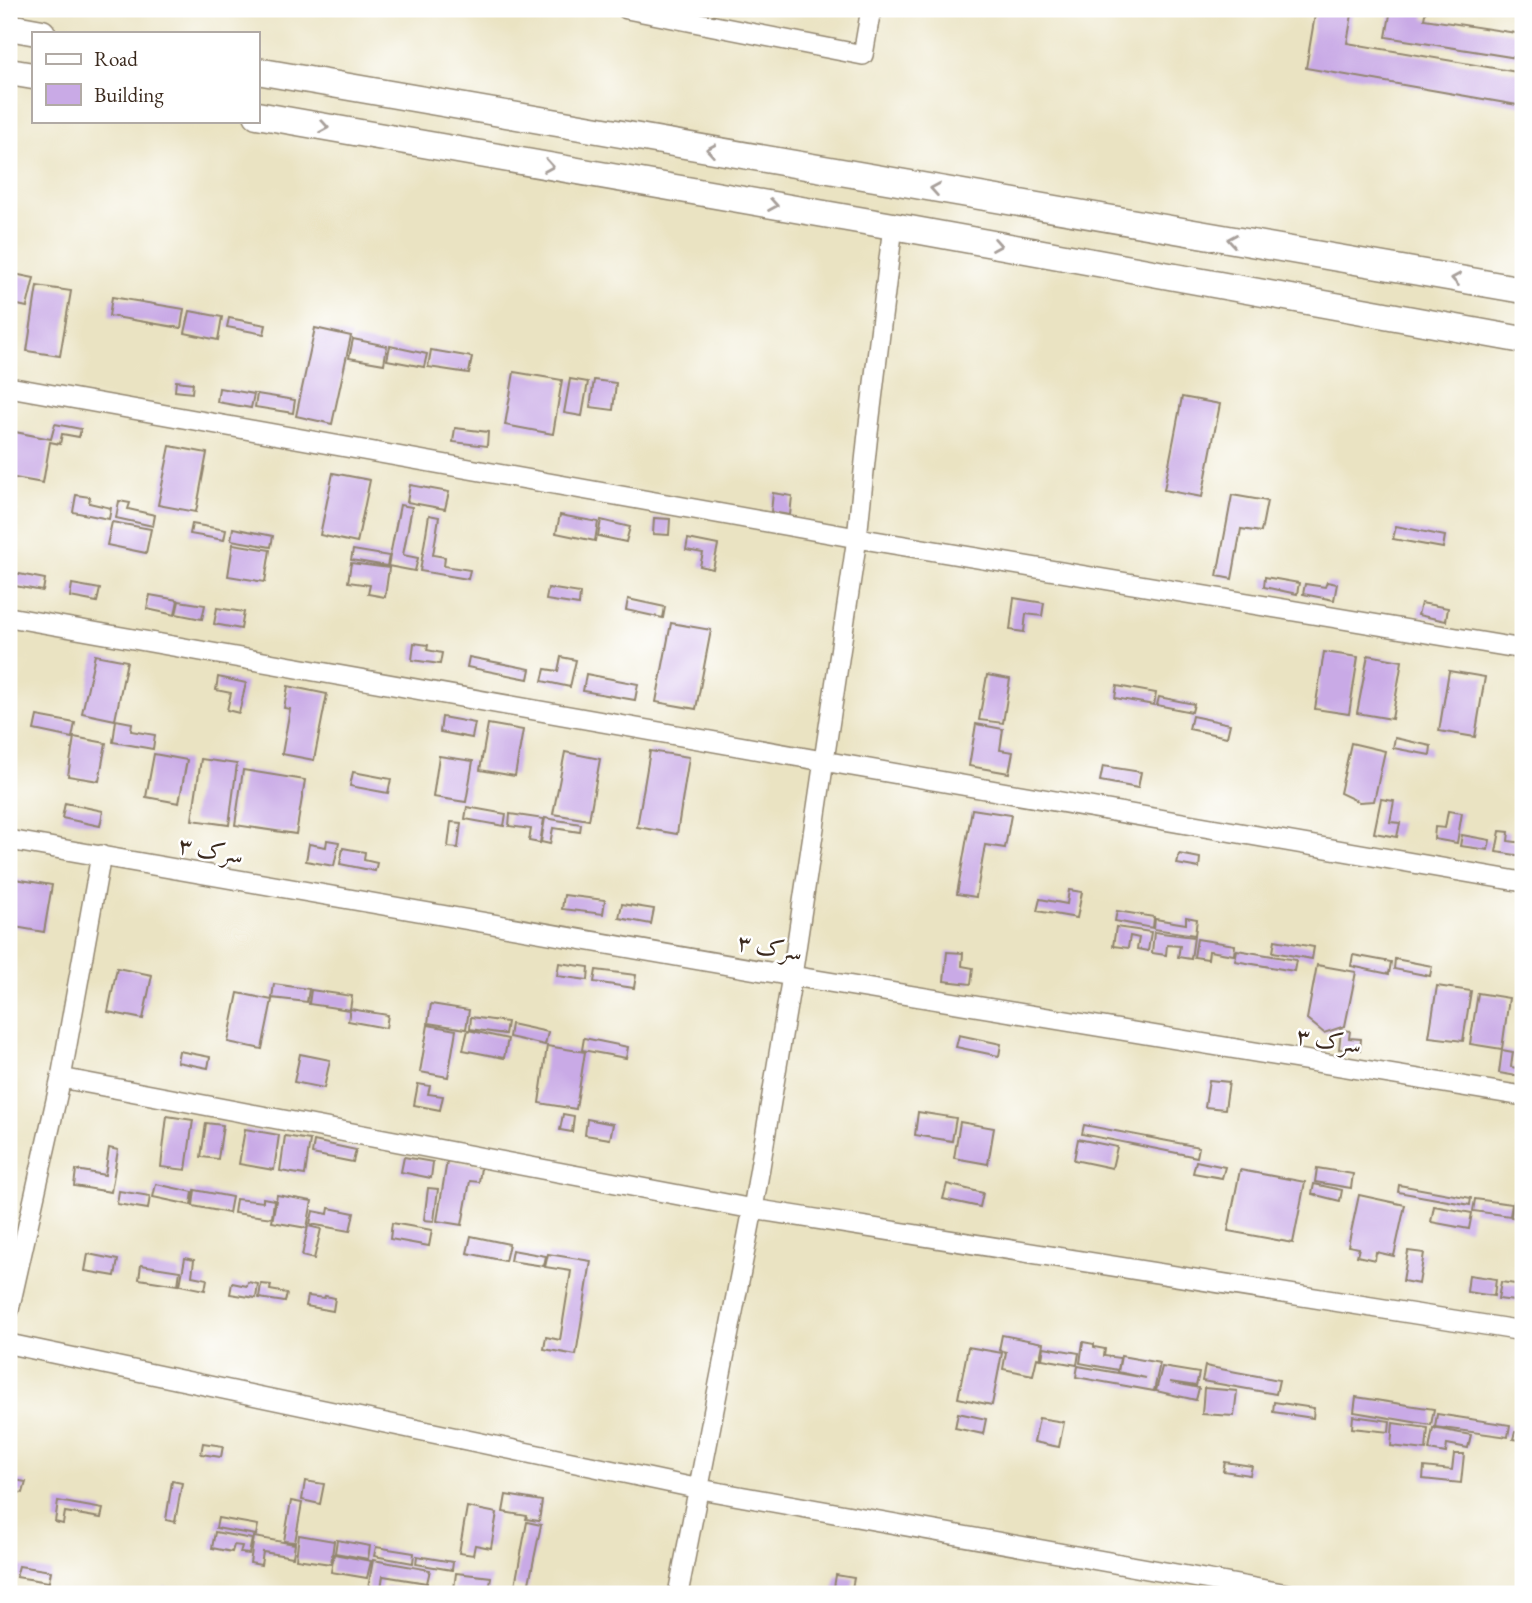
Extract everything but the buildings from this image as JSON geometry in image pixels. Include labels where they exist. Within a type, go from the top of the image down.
[{"type":"main road","points":[[9,27],[36,32]]},
{"type":"main road","points":[[259,71],[1523,290]]},
{"type":"main road","points":[[9,72],[32,76]]},
{"type":"main road","points":[[259,115],[1523,340]]},
{"type":"street","points":[[627,9],[863,55],[871,9]]},
{"type":"street","points":[[678,1594],[753,1209],[792,976],[857,538],[893,226]]},
{"type":"street","points":[[9,387],[857,538],[1523,649]]},
{"type":"street","points":[[9,617],[1523,882]]},
{"type":"street","name":"سرک ۳","points":[[9,840],[792,976],[1523,1096]]},
{"type":"street","points":[[9,1310],[61,1078],[102,855]]},
{"type":"street","points":[[61,1078],[753,1209],[1523,1331]]},
{"type":"street","points":[[9,1344],[699,1489],[1288,1594]]}]
